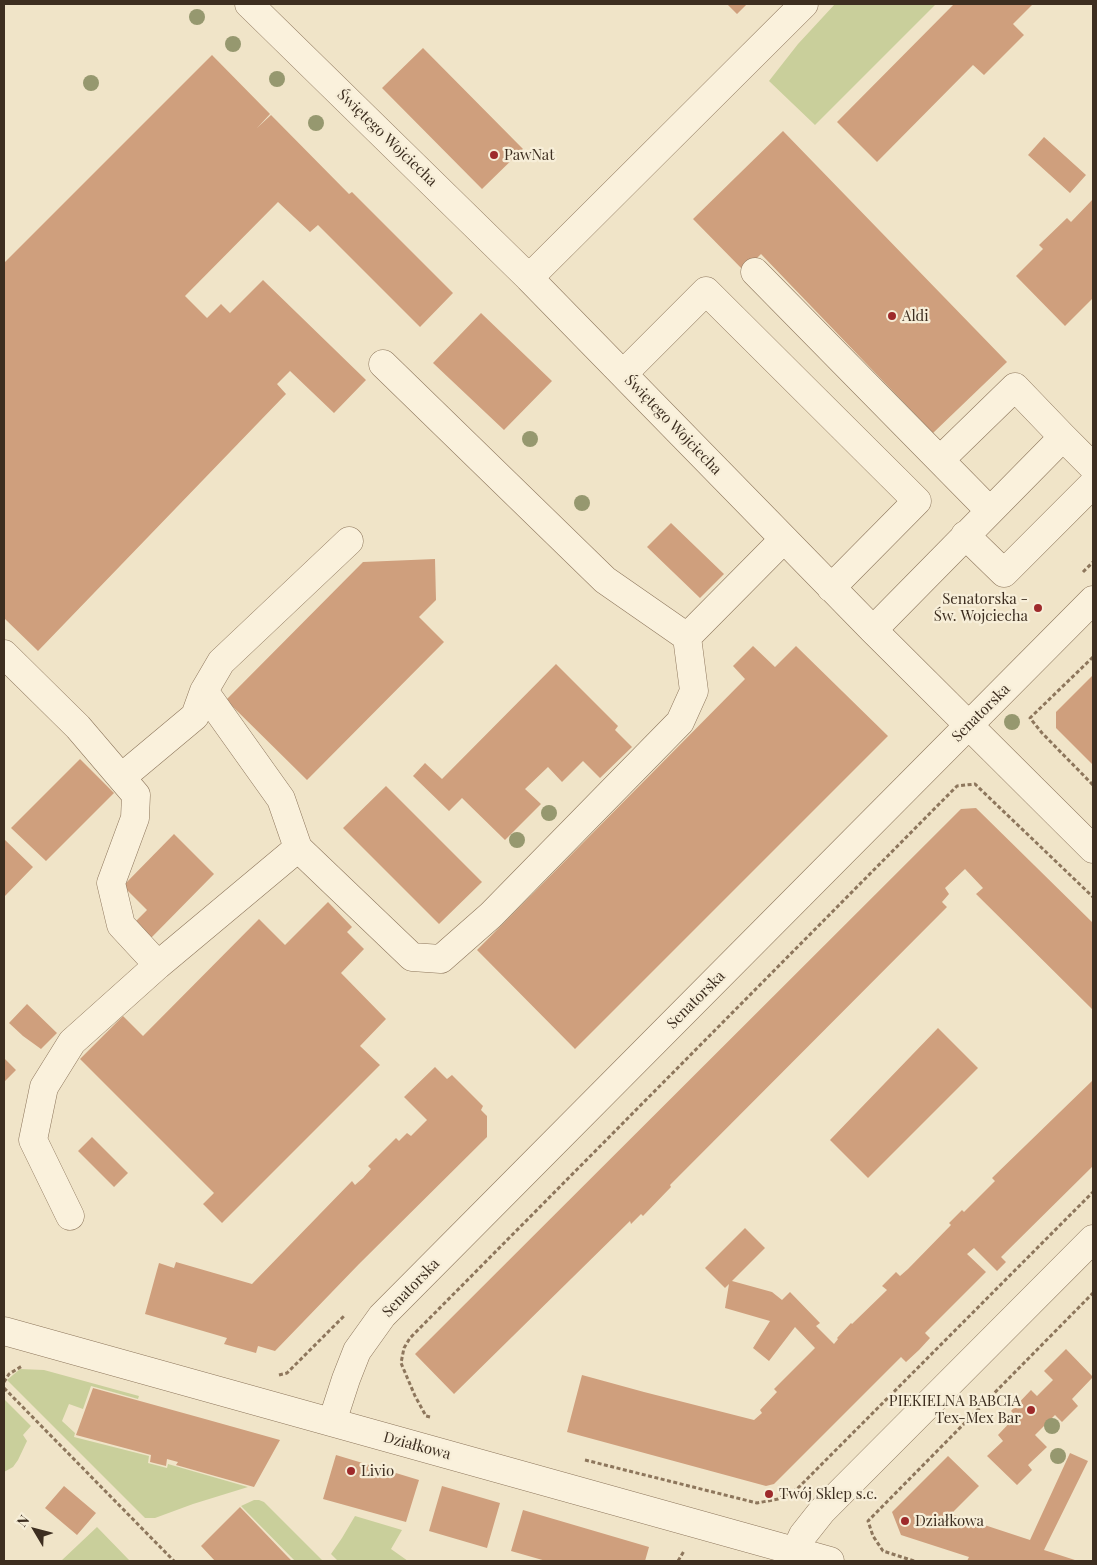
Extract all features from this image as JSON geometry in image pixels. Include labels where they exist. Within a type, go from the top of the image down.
[{"type":"street","name":"Świętego Wojciecha","points":[[249,4],[529,278],[872,630],[1093,849]]},
{"type":"street","points":[[529,278],[804,4]]},
{"type":"street","points":[[755,272],[989,510]]},
{"type":"street","points":[[623,374],[706,291],[917,501],[831,588]]},
{"type":"street","points":[[204,691],[281,799],[298,848],[412,958],[441,959],[491,915],[680,722],[694,691],[687,637],[605,580],[383,364]]},
{"type":"street","points":[[940,460],[1015,387],[1093,467]]},
{"type":"street","points":[[872,630],[1063,437]]},
{"type":"street","points":[[965,535],[1004,573],[1093,484]]},
{"type":"street","points":[[687,637],[784,540]]},
{"type":"street","points":[[122,777],[195,716],[204,691],[221,662],[349,541]]},
{"type":"street","name":"Senatorska","points":[[332,1422],[357,1351],[382,1316],[1093,600]]},
{"type":"street","points":[[4,654],[78,726],[136,795],[135,818],[111,883],[121,925],[158,965]]},
{"type":"street","points":[[70,1216],[33,1140],[44,1087],[72,1042],[158,965],[298,848]]},
{"type":"street","points":[[796,1550],[803,1536],[822,1511],[1093,1239]]},
{"type":"street","name":"Działkowa","points":[[4,1331],[830,1561]]},
{"type":"path","points":[[1080,575],[1093,562]]},
{"type":"path","points":[[1093,657],[1030,718],[1042,733],[1093,785]]},
{"type":"path","points":[[434,1419],[426,1416],[423,1411],[401,1363],[404,1348],[410,1338],[957,786],[975,784],[1093,897]]},
{"type":"path","points":[[582,1459],[757,1503],[778,1499],[797,1489],[1093,1192]]},
{"type":"path","points":[[914,1561],[883,1551],[873,1536],[868,1521],[1093,1293]]},
{"type":"path","points":[[273,1375],[281,1376],[287,1373],[350,1309]]},
{"type":"path","points":[[4,1388],[174,1561]]},
{"type":"green space","points":[[835,4],[936,4],[815,125],[769,81],[798,44]]},
{"type":"green space","points":[[20,1369],[44,1370],[139,1396],[138,1399],[91,1386],[83,1409],[69,1404],[62,1421],[75,1433],[74,1437],[149,1456],[148,1463],[167,1468],[168,1464],[248,1487],[155,1518],[145,1518],[7,1380]]},
{"type":"green space","points":[[4,1399],[31,1426],[23,1435],[27,1441],[18,1460],[13,1467],[4,1472]]},
{"type":"green space","points":[[254,1500],[264,1502],[323,1561],[295,1561],[241,1506]]},
{"type":"green space","points":[[355,1516],[402,1530],[391,1549],[408,1561],[338,1561],[331,1554]]},
{"type":"green space","points":[[97,1527],[130,1561],[61,1561]]},
{"type":"building","points":[[727,4],[747,4],[737,14]]},
{"type":"building","points":[[954,4],[1033,4],[1013,24],[1024,35],[984,75],[973,65],[877,162],[837,122]]},
{"type":"building","points":[[423,48],[523,149],[482,189],[382,88]]},
{"type":"building","points":[[212,55],[270,114],[257,128],[271,115],[349,194],[352,192],[453,293],[420,327],[318,225],[310,232],[278,202],[185,296],[207,318],[221,304],[230,313],[263,280],[366,380],[334,413],[290,371],[277,384],[286,394],[38,651],[4,618],[4,263]]},
{"type":"building","name":"Aldi","points":[[783,131],[1007,362],[933,433],[761,254],[744,271],[693,219]]},
{"type":"building","points":[[1044,137],[1086,175],[1070,193],[1028,155]]},
{"type":"building","points":[[1093,199],[1093,298],[1065,326],[1016,276],[1043,249],[1039,245],[1067,218],[1071,222]]},
{"type":"building","points":[[481,313],[552,381],[504,430],[433,363]]},
{"type":"building","points":[[671,523],[724,574],[700,598],[647,547]]},
{"type":"building","points":[[435,559],[436,600],[419,617],[444,642],[307,780],[226,700],[363,562]]},
{"type":"building","points":[[753,646],[775,667],[796,646],[888,736],[575,1049],[477,950],[745,679],[733,666]]},
{"type":"building","points":[[556,664],[618,726],[615,730],[632,747],[600,778],[583,761],[562,782],[548,767],[525,789],[541,804],[505,840],[462,798],[449,811],[413,776],[425,763],[442,779]]},
{"type":"building","points":[[1093,675],[1093,765],[1056,728],[1056,712]]},
{"type":"building","points":[[80,759],[114,793],[46,861],[11,828]]},
{"type":"building","points":[[386,786],[482,882],[439,924],[343,828]]},
{"type":"building","points":[[976,808],[1093,923],[1093,1010],[976,894],[983,888],[965,869],[945,888],[949,894],[942,902],[947,907],[670,1185],[671,1187],[643,1216],[641,1214],[631,1224],[630,1221],[454,1394],[415,1354],[961,809]]},
{"type":"building","points":[[174,834],[214,874],[150,939],[134,923],[147,910],[123,886]]},
{"type":"building","points":[[4,839],[33,867],[4,897]]},
{"type":"building","points":[[328,902],[352,927],[347,932],[364,949],[341,973],[386,1019],[360,1046],[380,1065],[222,1223],[203,1204],[214,1193],[80,1059],[123,1016],[143,1036],[259,919],[285,945]]},
{"type":"building","points":[[27,1004],[57,1033],[41,1049],[9,1023]]},
{"type":"building","points":[[938,1028],[978,1068],[868,1178],[830,1140]]},
{"type":"building","points":[[4,1058],[16,1070],[4,1082]]},
{"type":"building","points":[[435,1067],[447,1079],[452,1075],[483,1106],[481,1110],[487,1116],[487,1137],[359,1264],[275,1351],[258,1346],[256,1353],[224,1344],[227,1338],[145,1314],[159,1263],[174,1268],[176,1262],[252,1284],[352,1181],[355,1185],[363,1178],[371,1169],[368,1166],[396,1138],[399,1141],[407,1133],[411,1136],[427,1120],[404,1097]]},
{"type":"building","points":[[1093,1080],[1093,1166],[1001,1257],[1006,1262],[997,1271],[974,1248],[967,1254],[986,1272],[925,1333],[930,1338],[919,1350],[906,1362],[901,1357],[774,1484],[766,1486],[567,1432],[582,1375],[754,1420],[762,1413],[760,1410],[777,1392],[774,1389],[815,1348],[795,1327],[769,1361],[753,1348],[770,1321],[725,1308],[729,1284],[725,1288],[705,1268],[745,1228],[765,1248],[732,1281],[772,1292],[782,1300],[790,1292],[820,1323],[816,1326],[834,1344],[851,1323],[887,1290],[882,1286],[896,1272],[900,1276],[908,1269],[951,1225],[949,1223],[962,1210],[964,1212],[995,1181],[992,1178]]},
{"type":"building","points":[[92,1137],[128,1173],[114,1187],[78,1151]]},
{"type":"building","points":[[1066,1349],[1093,1377],[1072,1399],[1078,1406],[1062,1422],[1055,1415],[1035,1435],[1047,1447],[1028,1465],[1032,1470],[1017,1485],[987,1456],[1003,1441],[998,1435],[1016,1416],[1011,1411],[1031,1390],[1037,1396],[1053,1380],[1044,1371]]},
{"type":"building","points":[[93,1388],[280,1440],[254,1487],[176,1465],[178,1462],[167,1459],[166,1466],[150,1462],[151,1455],[76,1435]]},
{"type":"building","points":[[1070,1453],[1088,1461],[1044,1550],[1078,1561],[967,1561],[969,1557],[901,1535],[892,1512],[948,1456],[979,1486],[951,1514],[1030,1540]]},
{"type":"building","points":[[336,1455],[419,1480],[406,1522],[323,1499]]},
{"type":"building","points":[[64,1486],[96,1513],[77,1535],[45,1508]]},
{"type":"building","points":[[442,1486],[500,1503],[487,1548],[429,1531]]},
{"type":"building","points":[[240,1507],[292,1561],[215,1561],[201,1546]]},
{"type":"building","points":[[523,1510],[649,1547],[645,1561],[546,1561],[511,1551]]},
{"type":"place","name":"PawNat","points":[[494,155]]},
{"type":"place","name":"Aldi","points":[[892,316]]},
{"type":"place","name":"Senatorska - Św. Wojciecha","points":[[1038,608]]},
{"type":"place","name":"PIEKIELNA BABCIA Tex-Mex Bar","points":[[1031,1410]]},
{"type":"place","name":"Livio","points":[[351,1471]]},
{"type":"place","name":"Twój Sklep s.c.","points":[[769,1494]]},
{"type":"place","name":"Działkowa","points":[[905,1521]]}]
